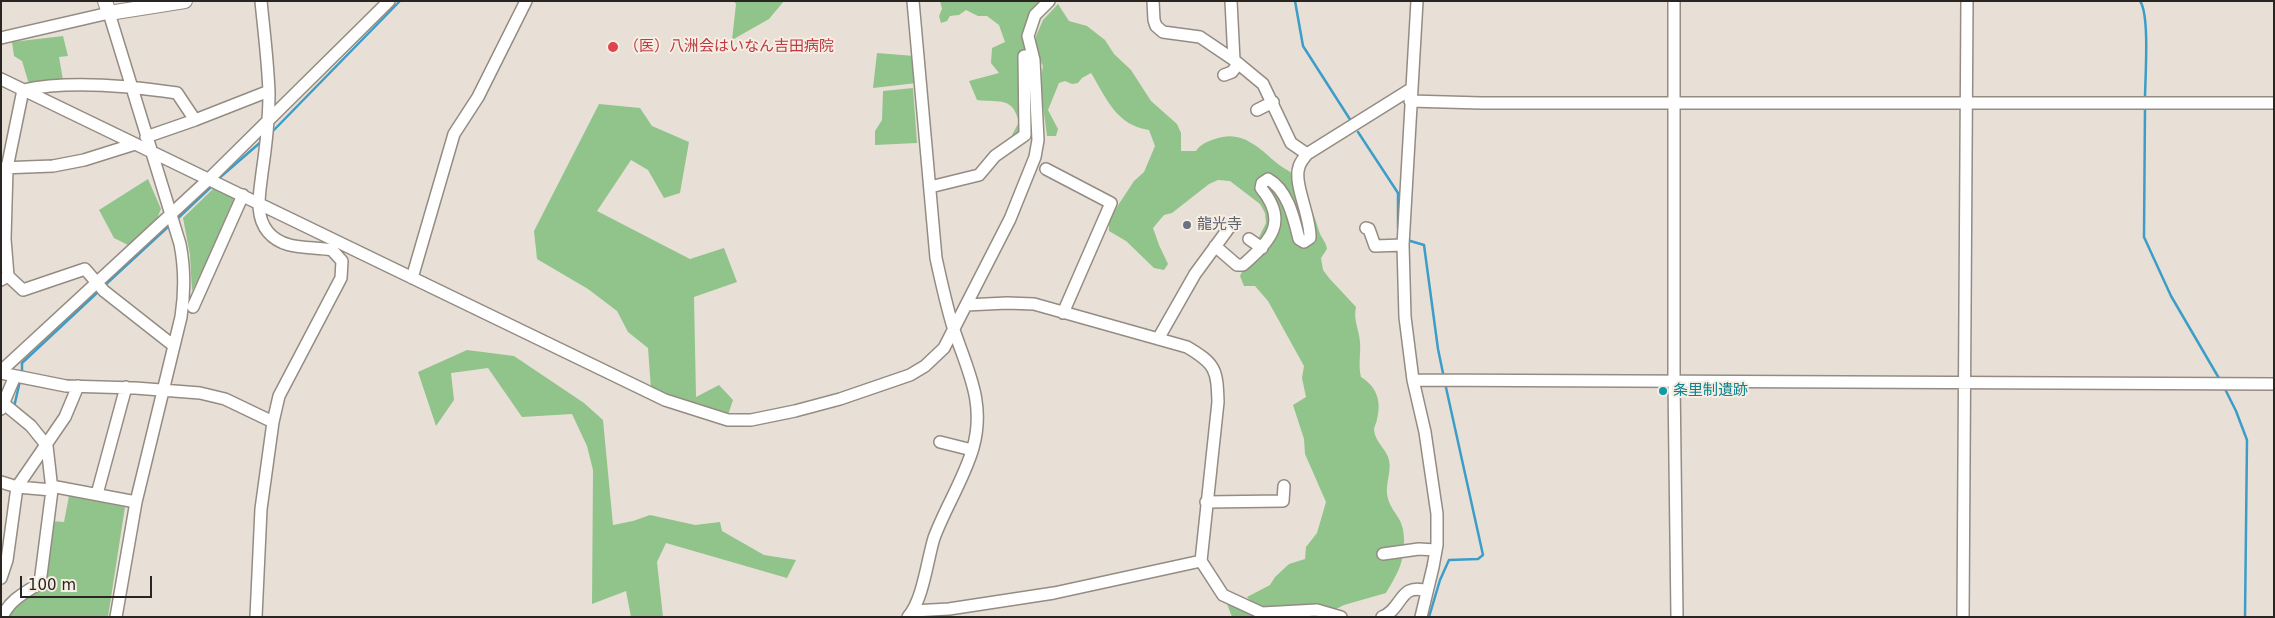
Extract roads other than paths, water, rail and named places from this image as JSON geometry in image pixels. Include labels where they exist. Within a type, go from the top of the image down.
[{"type":"main road","points":[[107,7],[186,1]]},
{"type":"street","points":[[256,617],[261,510],[273,422],[279,396],[341,278],[342,261],[332,250],[294,247],[277,240],[267,231],[262,219],[258,202],[268,125],[269,91],[262,1]]},
{"type":"street","points":[[1,372],[100,287],[173,220],[389,1]]},
{"type":"street","points":[[412,278],[454,134],[478,97],[526,1]]},
{"type":"street","points":[[913,1],[936,258],[944,294],[975,387],[978,404],[972,450],[942,515],[910,614],[1054,593],[1201,561]]},
{"type":"street","points":[[1,79],[665,400],[728,420],[751,420],[796,411],[840,399],[910,375],[925,366],[944,348],[1010,219],[1035,158],[1038,140],[1033,56],[1028,36],[1035,15],[1049,1]]},
{"type":"street","points":[[1153,1],[1154,20],[1156,26],[1163,32],[1200,38],[1236,62],[1263,84],[1291,143],[1307,154]]},
{"type":"street","points":[[1224,75],[1232,72],[1236,62],[1231,1]]},
{"type":"street","points":[[1417,1],[1410,101],[1404,241],[1405,317],[1413,380],[1425,432],[1437,514],[1436,550],[1421,617]]},
{"type":"street","points":[[1674,1],[1674,381],[1677,617]]},
{"type":"street","points":[[1963,617],[1967,1]]},
{"type":"street","points":[[1,38],[107,7],[180,244],[185,277],[181,317],[136,502],[116,617]]},
{"type":"street","points":[[930,187],[979,175],[995,156],[1025,136],[1024,56],[1033,56]]},
{"type":"street","points":[[23,90],[40,86],[131,86],[177,93],[195,120]]},
{"type":"street","points":[[1215,246],[1237,265],[1243,265],[1262,248],[1276,223],[1272,202],[1261,188],[1262,183],[1268,179],[1277,184],[1288,205],[1299,239],[1304,242],[1310,238],[1310,226],[1299,182],[1298,170],[1307,154],[1411,89]]},
{"type":"street","points":[[23,90],[4,168],[5,278],[23,290],[85,270],[100,287],[174,346]]},
{"type":"street","points":[[146,137],[269,91]]},
{"type":"street","points":[[1410,101],[1481,103],[2274,103]]},
{"type":"street","points":[[1257,110],[1272,102]]},
{"type":"street","points":[[4,168],[53,166],[84,160],[135,144]]},
{"type":"street","points":[[1046,169],[1111,203],[1063,313]]},
{"type":"street","points":[[193,307],[243,195]]},
{"type":"street","points":[[1158,339],[1196,274],[1231,225]]},
{"type":"street","points":[[1366,228],[1369,229],[1375,246],[1404,241]]},
{"type":"street","points":[[1249,239],[1262,248]]},
{"type":"street","points":[[966,305],[1034,304],[1187,346],[1201,355],[1210,363],[1218,377],[1218,402],[1201,561],[1223,595],[1262,613],[1288,614],[1317,610],[1341,617]]},
{"type":"street","points":[[1,372],[66,386],[126,387],[200,393],[225,399],[273,422]]},
{"type":"street","points":[[2,617],[6,607],[14,599],[40,583],[52,488],[47,446],[32,426],[8,408],[19,377]]},
{"type":"street","points":[[1413,380],[2220,382],[2274,384]]},
{"type":"street","points":[[1,578],[6,530],[17,487],[47,446],[65,417],[78,386]]},
{"type":"street","points":[[97,494],[126,387]]},
{"type":"street","points":[[940,442],[972,450]]},
{"type":"street","points":[[1,482],[17,487],[52,488],[136,502]]},
{"type":"street","points":[[1206,502],[1283,501],[1284,486]]},
{"type":"street","points":[[1383,554],[1419,549],[1436,550]]},
{"type":"street","points":[[1382,617],[1395,608],[1406,592],[1417,588],[1428,591]]},
{"type":"waterway","points":[[272,132],[400,1]]},
{"type":"waterway","points":[[1295,1],[1303,46],[1351,121]]},
{"type":"waterway","points":[[2140,1],[2143,8],[2146,33],[2145,99]]},
{"type":"waterway","points":[[2145,107],[2144,237],[2171,296],[2220,380]]},
{"type":"waterway","points":[[1358,132],[1398,193],[1398,228]]},
{"type":"waterway","points":[[217,180],[262,141]]},
{"type":"waterway","points":[[176,220],[212,186]]},
{"type":"waterway","points":[[104,286],[170,225]]},
{"type":"waterway","points":[[1407,240],[1424,245],[1438,349],[1444,378]]},
{"type":"waterway","points":[[22,373],[22,363],[100,290]]},
{"type":"waterway","points":[[14,407],[20,381]]},
{"type":"waterway","points":[[1429,617],[1440,580],[1449,560],[1478,559],[1483,555],[1445,383]]},
{"type":"waterway","points":[[2224,387],[2247,440],[2245,617]]},
{"type":"place","name":"（医）八洲会はいなん吉田病院","points":[[613,47]]},
{"type":"place","name":"龍光寺","points":[[1187,225]]},
{"type":"place","name":"条里制遺跡","points":[[1663,391]]}]
